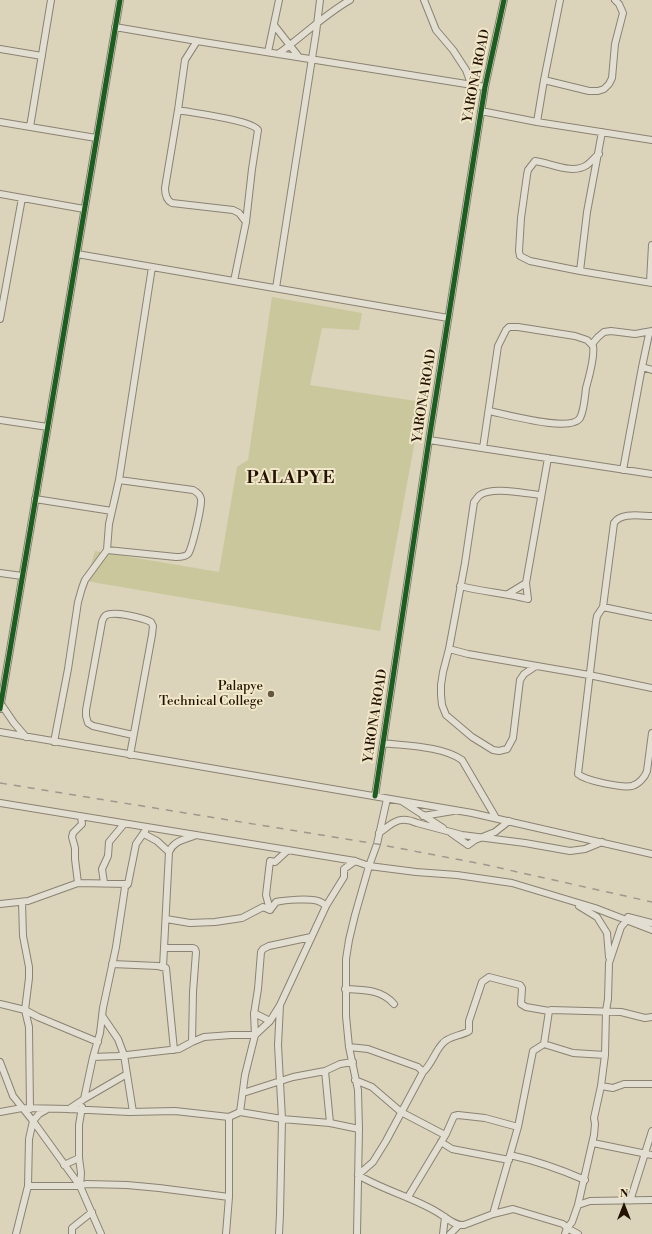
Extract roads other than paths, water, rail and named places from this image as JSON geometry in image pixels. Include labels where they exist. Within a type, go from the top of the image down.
[{"type":"street","points":[[30,127],[51,0]]},
{"type":"street","points":[[26,737],[0,706],[120,0]]},
{"type":"street","points":[[268,52],[279,0]]},
{"type":"street","points":[[276,288],[320,0]]},
{"type":"street","points":[[278,54],[318,21],[350,0]]},
{"type":"street","points":[[424,0],[436,30],[453,50],[466,70],[471,84]]},
{"type":"street","name":"YARONA ROAD","points":[[375,796],[481,111],[504,0]]},
{"type":"street","points":[[537,122],[560,0]]},
{"type":"street","points":[[544,80],[589,91],[604,89],[609,84],[612,78],[614,44],[622,13],[619,4],[615,0]]},
{"type":"street","points":[[274,25],[299,57]]},
{"type":"street","points":[[115,27],[197,42],[485,87]]},
{"type":"street","points":[[197,42],[185,60],[165,188],[166,198],[172,203],[232,210],[239,213],[246,222]]},
{"type":"street","points":[[0,49],[42,56]]},
{"type":"street","points":[[178,110],[240,122],[258,128],[246,222],[234,281]]},
{"type":"street","points":[[481,111],[537,122],[652,140]]},
{"type":"street","points":[[0,122],[96,138]]},
{"type":"street","points":[[580,271],[587,212],[602,132]]},
{"type":"street","points":[[599,154],[587,165],[578,169],[567,169],[535,161],[528,170],[521,218],[520,256],[530,261],[580,271],[651,282],[652,245]]},
{"type":"street","points":[[0,194],[84,209]]},
{"type":"street","points":[[0,319],[22,198]]},
{"type":"street","points":[[77,254],[448,318]]},
{"type":"street","points":[[54,742],[68,669],[78,602],[85,580],[107,550],[107,537],[119,480],[152,267]]},
{"type":"street","points":[[483,448],[498,346],[503,334],[509,328],[518,327],[575,336],[587,340],[592,344],[593,349],[590,371],[580,418],[576,422],[565,425],[524,419],[489,411]]},
{"type":"street","points":[[592,344],[604,332],[611,331],[635,334],[652,331]]},
{"type":"street","points":[[623,470],[642,367],[649,334],[652,331]]},
{"type":"street","points":[[642,367],[652,370]]},
{"type":"street","points":[[0,420],[48,427]]},
{"type":"street","points":[[429,440],[652,474]]},
{"type":"street","points":[[460,586],[479,591],[508,594],[528,599],[526,583],[548,458]]},
{"type":"street","points":[[107,550],[176,557],[185,556],[190,552],[198,521],[201,498],[193,490],[119,480]]},
{"type":"street","points":[[536,666],[524,674],[520,680],[512,740],[507,749],[499,751],[487,747],[472,737],[446,715],[442,705],[440,685],[449,649],[465,563],[474,502],[480,495],[499,491],[541,495]]},
{"type":"street","points":[[35,499],[112,511]]},
{"type":"street","points":[[652,516],[623,517],[617,519],[614,523],[603,607],[597,616],[578,774],[589,780],[602,783],[630,786],[637,783],[647,771],[652,733]]},
{"type":"street","points":[[0,573],[22,576]]},
{"type":"street","points":[[508,594],[526,583]]},
{"type":"street","points":[[603,607],[652,617]]},
{"type":"street","points":[[130,755],[152,626],[151,622],[140,618],[110,614],[105,616],[102,622],[88,696],[86,716],[88,723],[93,726],[133,735]]},
{"type":"street","points":[[449,649],[652,688]]},
{"type":"street","points":[[0,732],[130,755],[269,777],[387,799],[459,810],[652,854]]},
{"type":"street","points":[[383,743],[440,751],[454,755],[462,760],[496,818]]},
{"type":"street","points":[[357,1234],[359,1129],[358,1090],[349,1046],[346,1016],[346,959],[349,940],[387,799]]},
{"type":"street","points":[[402,801],[468,845],[495,832],[509,821]]},
{"type":"street","points":[[0,803],[355,861],[369,866],[457,875],[512,883],[572,901],[652,930]]},
{"type":"street","points":[[410,820],[459,810]]},
{"type":"street","points":[[78,883],[75,848],[72,837],[73,833],[82,824],[81,817]]},
{"type":"street","points":[[379,833],[394,822],[401,819],[410,820],[462,835],[484,837],[570,851],[585,849],[602,842]]},
{"type":"street","points":[[104,882],[102,869],[108,856],[109,842],[124,824]]},
{"type":"street","points":[[80,1186],[80,1125],[83,1100],[103,1017],[103,1008],[125,886],[128,884],[136,844],[144,834],[147,827]]},
{"type":"street","points":[[144,834],[157,841],[169,852]]},
{"type":"street","points":[[163,967],[169,852],[172,846],[178,842],[196,836]]},
{"type":"street","points":[[270,910],[266,895],[270,861],[275,862],[288,850]]},
{"type":"street","points":[[93,1057],[174,1050],[204,1037],[255,1035],[270,1021],[280,1005],[326,906],[344,877],[344,869],[355,861]]},
{"type":"street","points":[[0,904],[22,902],[78,883],[104,882],[128,884]]},
{"type":"street","points":[[270,910],[276,902],[285,900],[314,900],[323,903],[326,906]]},
{"type":"street","points":[[566,1231],[572,1222],[578,1206],[593,1143],[595,1129],[594,1118],[606,1055],[606,1012],[608,999],[609,962],[608,933],[597,917],[572,901]]},
{"type":"street","points":[[22,902],[23,936],[29,967],[25,1010],[29,1027],[30,1109]]},
{"type":"street","points":[[166,919],[190,923],[215,922],[242,918],[263,907],[270,910]]},
{"type":"street","points":[[616,916],[624,916],[652,923]]},
{"type":"street","points":[[609,962],[621,927],[627,920]]},
{"type":"street","points":[[240,1112],[245,1075],[255,1035],[254,1013],[258,989],[261,952],[269,946],[311,937]]},
{"type":"street","points":[[164,948],[193,948],[196,952],[193,992],[192,1042]]},
{"type":"street","points":[[112,964],[166,968],[174,1050]]},
{"type":"street","points":[[358,1175],[373,1162],[423,1072],[430,1064],[443,1043],[469,1031],[469,1021],[482,982],[485,979],[489,977],[520,985],[522,988],[521,1004],[526,1007],[549,1012],[550,1010],[621,1012],[645,1018],[652,1018]]},
{"type":"street","points":[[345,989],[378,993],[384,995],[394,1004]]},
{"type":"street","points":[[0,1004],[25,1010],[98,1042]]},
{"type":"street","points":[[279,1234],[282,1119],[278,1045],[280,1005]]},
{"type":"street","points":[[494,1214],[518,1127],[533,1051],[544,1044],[549,1012]]},
{"type":"street","points":[[254,1013],[270,1021]]},
{"type":"street","points":[[29,1027],[38,1017]]},
{"type":"street","points":[[103,1017],[118,1039],[124,1055],[133,1112]]},
{"type":"street","points":[[544,1044],[573,1053],[606,1055]]},
{"type":"street","points":[[349,1046],[368,1049],[418,1067],[423,1072]]},
{"type":"street","points":[[0,1062],[13,1096],[80,1186],[101,1234]]},
{"type":"street","points":[[243,1093],[293,1077],[325,1071],[340,1064],[353,1062]]},
{"type":"street","points":[[325,1071],[330,1123]]},
{"type":"street","points":[[69,1109],[127,1074]]},
{"type":"street","points":[[355,1080],[372,1087],[401,1112],[443,1134],[446,1134]]},
{"type":"street","points":[[601,1086],[613,1088],[624,1084],[652,1084]]},
{"type":"street","points":[[0,1112],[22,1108],[133,1112],[175,1111],[229,1117],[240,1112],[282,1119],[330,1123],[359,1129]]},
{"type":"street","points":[[16,1234],[28,1186],[29,1139],[33,1121],[39,1114],[47,1109]]},
{"type":"street","points":[[408,1197],[446,1134],[454,1116],[458,1115],[485,1118],[518,1127]]},
{"type":"street","points":[[226,1234],[230,1197],[229,1117]]},
{"type":"street","points":[[630,1201],[649,1154],[652,1131]]},
{"type":"street","points":[[441,1142],[452,1149],[533,1160],[555,1167],[585,1180]]},
{"type":"street","points":[[593,1143],[649,1154]]},
{"type":"street","points":[[64,1165],[79,1158]]},
{"type":"street","points":[[358,1175],[369,1182],[408,1197],[436,1211],[459,1225]]},
{"type":"street","points":[[28,1186],[80,1186],[86,1184],[127,1185],[230,1197]]},
{"type":"street","points":[[578,1206],[590,1201],[652,1200]]},
{"type":"street","points":[[453,1233],[459,1225],[513,1209],[563,1224],[566,1231]]},
{"type":"street","points":[[72,1234],[72,1228],[92,1212]]},
{"type":"street","points":[[443,1234],[445,1217]]},
{"type":"street","points":[[566,1231],[578,1234]]},
{"type":"railway","points":[[0,783],[377,844],[482,864],[652,902]]},
{"type":"place","name":"Palapye Technical College","points":[[271,694]]},
{"type":"district","name":"PALAPYE","points":[[291,479]]}]
